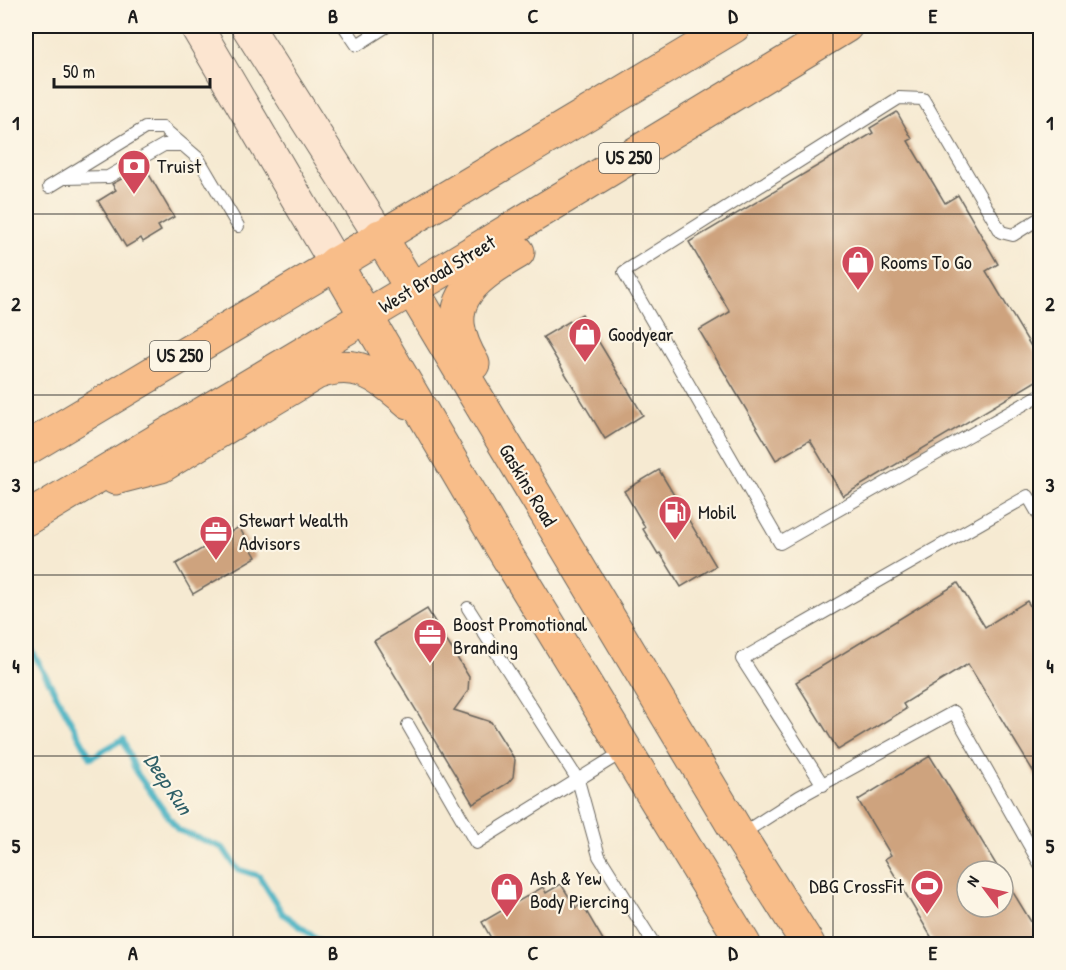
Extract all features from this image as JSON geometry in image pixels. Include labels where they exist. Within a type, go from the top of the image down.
[{"type":"main road","points":[[196,26],[498,541],[744,945]]},
{"type":"main road","name":"Gaskins Road","points":[[247,26],[380,236],[540,505],[808,945]]},
{"type":"main road","name":"US 250","points":[[26,449],[734,26]]},
{"type":"main road","name":"West Broad Street","points":[[26,519],[846,26]]},
{"type":"main road","points":[[540,505],[527,454],[461,342],[457,320],[459,309],[470,286],[478,277],[531,244],[623,162]]},
{"type":"main road","points":[[79,488],[161,466],[328,368],[351,367],[366,370],[378,376],[423,414]]},
{"type":"lane","points":[[344,26],[357,45],[387,26]]},
{"type":"lane","points":[[1041,218],[1012,235],[1000,232],[923,99],[899,98],[624,272],[780,543],[1041,395]]},
{"type":"lane","points":[[49,187],[145,128],[163,128],[198,158],[238,226]]},
{"type":"lane","points":[[64,178],[108,177],[164,145],[182,145]]},
{"type":"lane","points":[[823,784],[742,659],[1028,496],[1041,517]]},
{"type":"lane","points":[[468,608],[578,780],[599,856],[654,945]]},
{"type":"lane","points":[[740,835],[823,784],[954,712],[1041,864]]},
{"type":"lane","points":[[408,725],[476,843],[625,751]]},
{"type":"building","name":"Rooms To Go","points":[[897,112],[912,139],[908,141],[945,203],[958,195],[998,264],[986,271],[1041,363],[1041,378],[843,496],[810,440],[776,460],[699,330],[730,312],[689,242],[873,133],[870,128]]},
{"type":"building","name":"Truist","points":[[138,170],[141,175],[147,171],[174,217],[158,226],[161,231],[143,242],[141,238],[126,247],[98,201],[116,190],[112,184]]},
{"type":"building","name":"Goodyear","points":[[582,314],[643,415],[605,439],[543,337]]},
{"type":"building","name":"Mobil","points":[[659,470],[716,566],[681,587],[643,529],[645,527],[624,491]]},
{"type":"building","name":"Stewart Wealth Advisors","points":[[239,527],[256,557],[193,594],[176,564]]},
{"type":"building","points":[[958,583],[985,627],[1027,601],[1041,623],[1041,784],[968,664],[903,704],[906,709],[838,750],[796,682]]},
{"type":"building","points":[[427,609],[469,677],[468,691],[454,710],[491,722],[515,760],[513,777],[508,783],[473,804],[374,641]]},
{"type":"building","points":[[930,756],[993,859],[955,859],[955,919],[1015,919],[1015,896],[1041,938],[1041,945],[936,945],[885,859],[891,855],[858,800]]},
{"type":"building","points":[[561,884],[576,908],[582,904],[606,945],[495,945],[482,922],[543,887],[546,893]]},
{"type":"waterway","name":"Deep Run","points":[[26,640],[91,758],[123,739],[136,772],[178,830],[223,848],[237,869],[259,876],[283,914],[324,944]]},
{"type":"place","name":"Truist","points":[[134,195]]},
{"type":"place","name":"Rooms To Go","points":[[858,291]]},
{"type":"place","name":"Goodyear","points":[[585,363]]},
{"type":"place","name":"Mobil","points":[[675,541]]},
{"type":"place","name":"Stewart Wealth Advisors","points":[[216,561]]},
{"type":"place","name":"Boost Promotional Branding","points":[[430,664]]},
{"type":"place","name":"DBG CrossFit","points":[[927,915]]},
{"type":"place","name":"Ash & Yew Body Piercing","points":[[507,918]]}]
